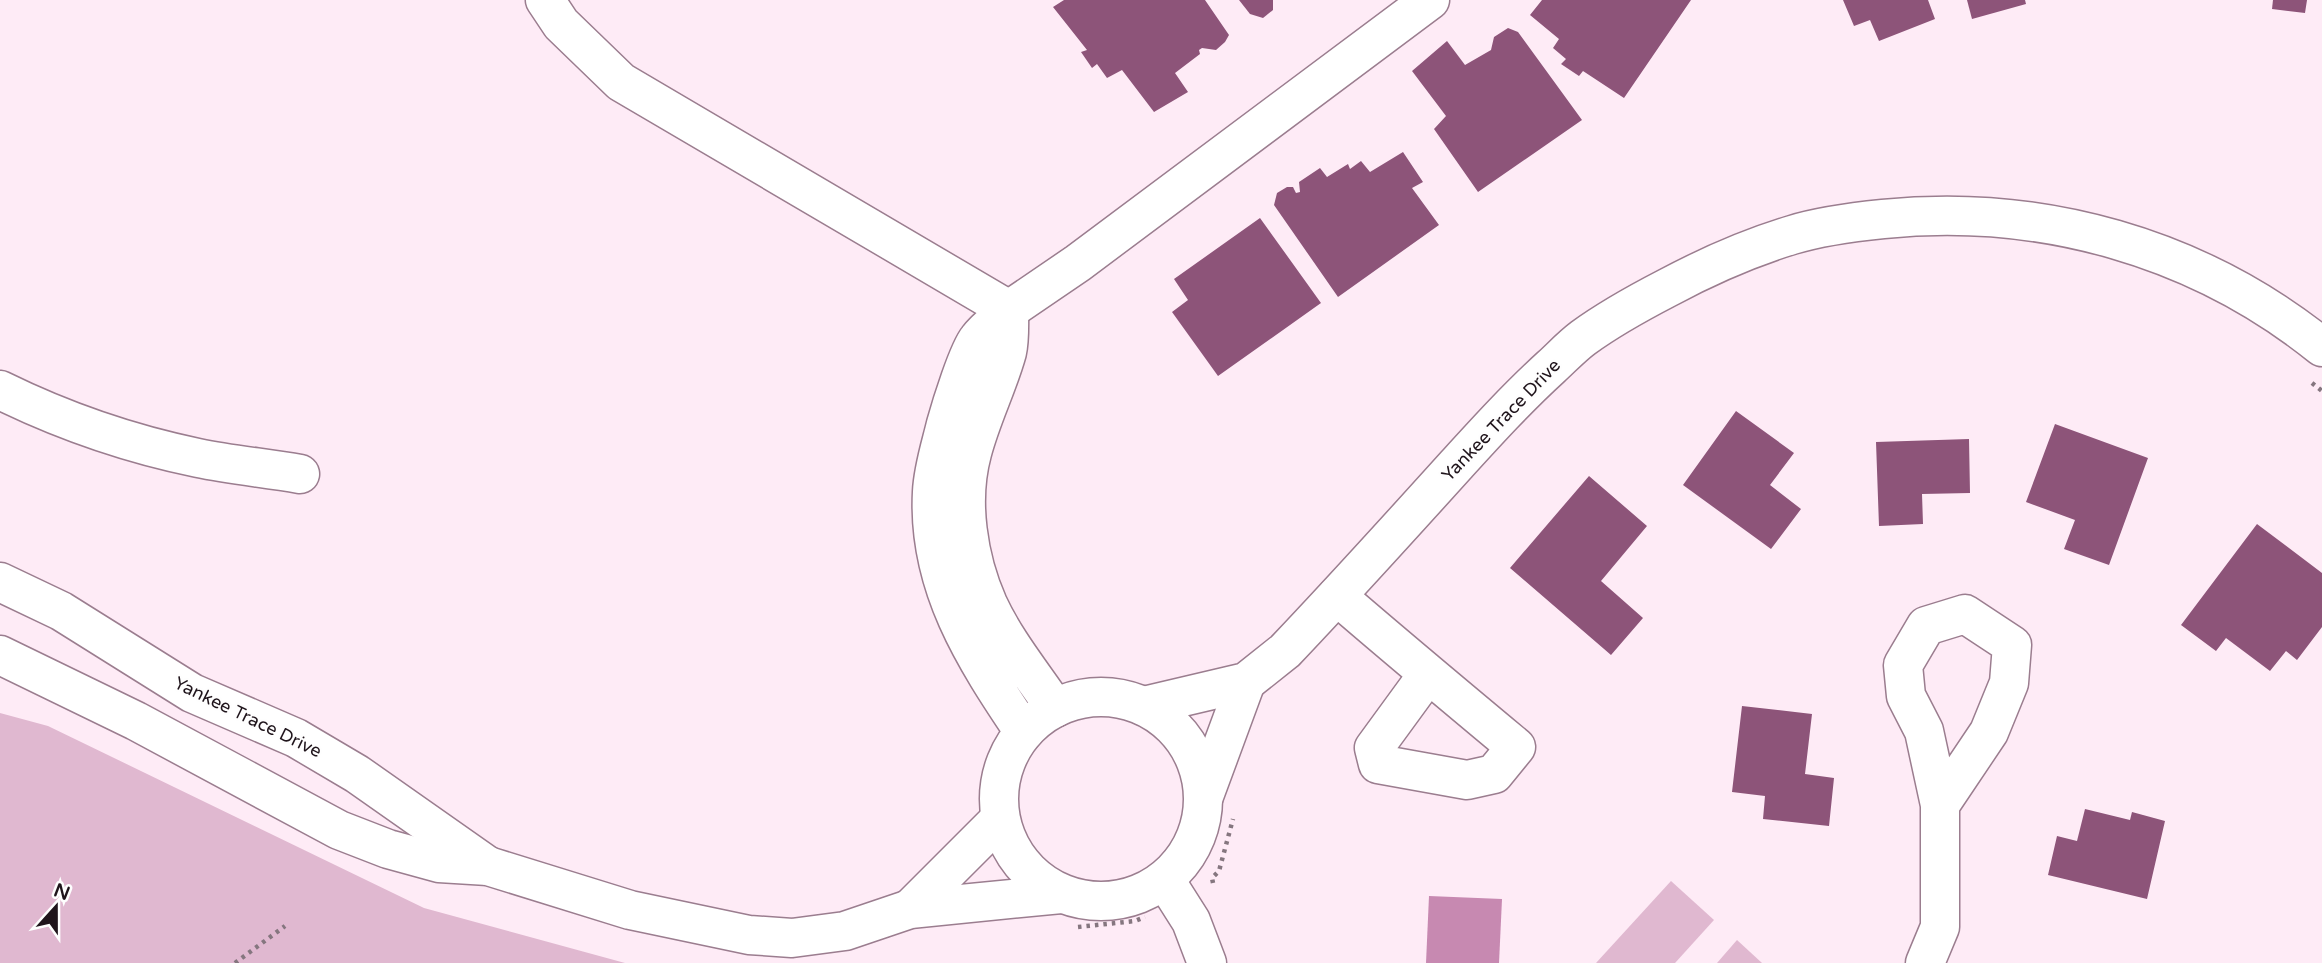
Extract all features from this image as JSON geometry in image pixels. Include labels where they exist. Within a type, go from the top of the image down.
[{"type":"street","points":[[545,0],[561,24],[621,82],[1009,310]]},
{"type":"street","points":[[1024,732],[968,645],[939,569],[932,491],[951,407],[977,340],[1009,310],[1078,263],[1430,0]]},
{"type":"street","name":"Yankee Trace Drive","points":[[1144,706],[1246,682],[1285,651],[1514,401],[1581,339],[1634,305],[1718,261],[1794,234],[1853,222],[1912,216],[1979,215],[2046,222],[2110,236],[2178,260],[2225,282],[2296,326],[2316,364]]},
{"type":"street","points":[[1009,310],[1007,351],[981,418],[970,457],[966,497],[968,535],[978,576],[989,605],[1010,643],[1055,708]]},
{"type":"street","points":[[0,390],[37,408],[130,442],[199,458],[300,474]]},
{"type":"street","name":"Yankee Trace Drive","points":[[0,582],[61,611],[192,693],[296,738],[357,774],[488,866]]},
{"type":"street","points":[[1337,596],[1428,674]]},
{"type":"street","name":"Yankee Trace Drive","points":[[0,655],[136,721],[339,830],[388,849],[439,863],[488,866],[629,910],[748,936],[792,938],[845,931],[909,909],[1061,894]]},
{"type":"street","name":"Yankee Trace Drive","points":[[1219,803],[1187,742],[1168,721],[1144,706],[1114,698],[1084,698],[1055,708],[1038,718],[1010,751],[998,796],[1000,819],[1012,850],[1033,876],[1061,894],[1088,901],[1115,901],[1141,894],[1165,880],[1187,856],[1200,827],[1219,803],[1246,682]]},
{"type":"street","points":[[1925,963],[1940,927],[1940,805]]},
{"type":"street","name":"Yankee Trace Drive","points":[[909,909],[1000,819]]},
{"type":"street","points":[[1165,880],[1191,921],[1207,963]]},
{"type":"path","points":[[2316,364],[2322,391]]},
{"type":"path","points":[[1213,887],[1212,878],[1219,871],[1219,803]]},
{"type":"path","points":[[235,963],[285,926]]},
{"type":"shaded area","points":[[0,713],[48,726],[424,908],[625,963],[0,963]]},
{"type":"shaded area","points":[[1671,881],[1714,920],[1675,963],[1596,963]]},
{"type":"shaded area","points":[[1429,896],[1502,899],[1499,963],[1426,963]]},
{"type":"shaded area","points":[[1737,940],[1762,963],[1717,963]]},
{"type":"building","points":[[1064,0],[1205,0],[1229,35],[1216,50],[1199,50],[1200,54],[1175,73],[1188,92],[1154,112],[1122,70],[1107,78],[1097,64],[1092,68],[1081,52],[1087,50],[1053,7]]},
{"type":"building","points":[[1239,0],[1273,0],[1273,10],[1263,18],[1250,14]]},
{"type":"building","points":[[1542,0],[1691,0],[1624,98],[1583,71],[1579,76],[1561,64],[1566,59],[1553,48],[1559,39],[1530,15]]},
{"type":"building","points":[[1843,0],[1928,0],[1935,19],[1879,41],[1870,20],[1854,26]]},
{"type":"building","points":[[1967,0],[2025,0],[2026,4],[1972,19]]},
{"type":"building","points":[[2273,0],[2307,0],[2305,13],[2272,9]]},
{"type":"building","points":[[1508,28],[1518,32],[1582,120],[1478,192],[1434,129],[1446,116],[1412,71],[1447,41],[1465,65],[1491,50],[1494,37]]},
{"type":"building","points":[[1403,152],[1423,182],[1412,188],[1439,225],[1338,297],[1274,205],[1277,193],[1287,187],[1293,187],[1296,193],[1300,192],[1299,182],[1320,168],[1327,177],[1348,164],[1350,169],[1361,161],[1370,172]]},
{"type":"building","points":[[1260,218],[1321,303],[1218,376],[1172,312],[1188,300],[1174,279]]},
{"type":"building","points":[[1736,411],[1794,453],[1770,485],[1801,509],[1771,549],[1683,485]]},
{"type":"building","points":[[2055,424],[2148,458],[2109,565],[2064,549],[2075,520],[2026,502]]},
{"type":"building","points":[[1969,439],[1970,493],[1922,494],[1923,524],[1879,526],[1876,442]]},
{"type":"building","points":[[1589,476],[1647,526],[1601,581],[1643,618],[1611,655],[1510,568]]},
{"type":"building","points":[[2257,524],[2322,573],[2322,627],[2297,660],[2286,651],[2270,671],[2226,638],[2216,651],[2181,625]]},
{"type":"building","points":[[1742,706],[1812,714],[1805,774],[1834,778],[1829,826],[1763,819],[1765,796],[1732,792]]},
{"type":"building","points":[[2085,809],[2130,820],[2132,812],[2165,821],[2147,899],[2048,875],[2057,836],[2077,841]]}]
